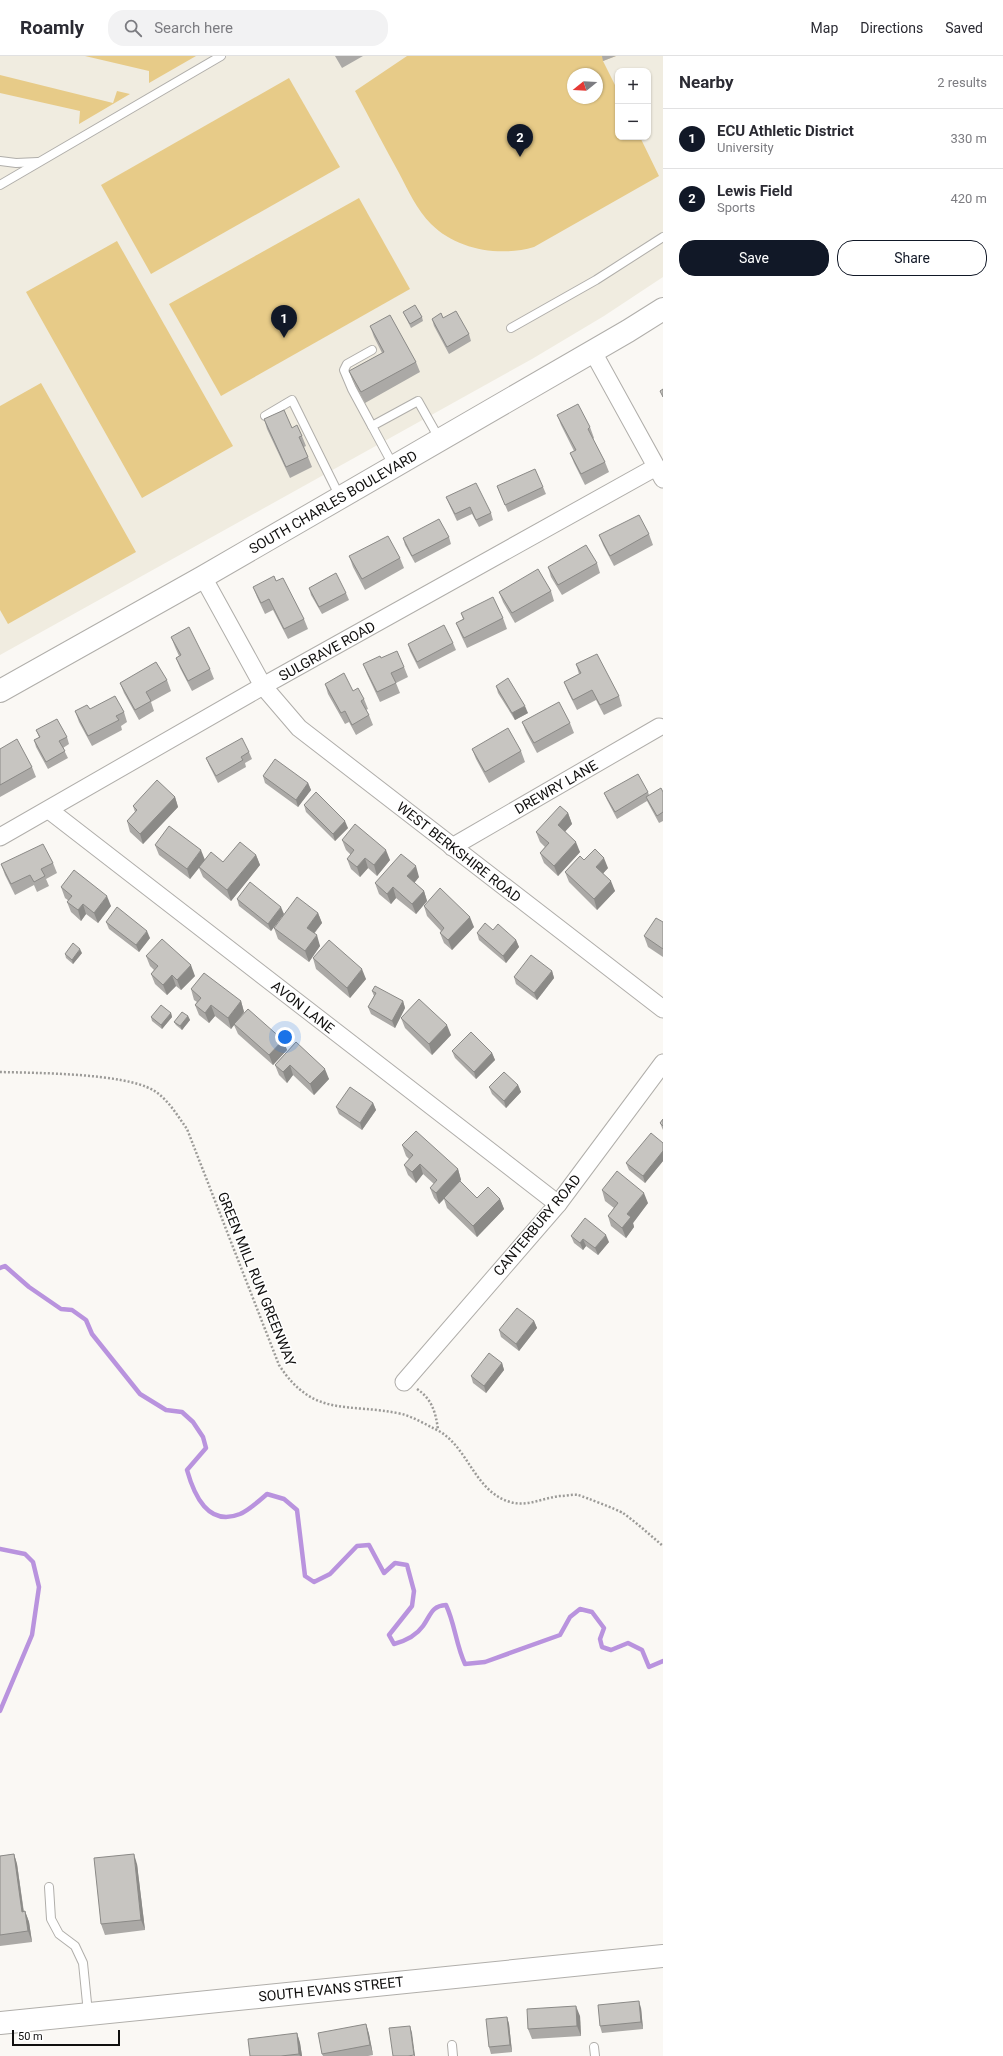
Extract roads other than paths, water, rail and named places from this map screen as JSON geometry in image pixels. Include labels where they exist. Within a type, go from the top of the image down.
[{"type":"main road","name":"SOUTH CHARLES BOULEVARD","points":[[0,691],[203,578],[592,352],[663,309]]},
{"type":"main road","name":"SOUTH EVANS STREET","points":[[0,2023],[663,1956]]},
{"type":"street","points":[[592,352],[660,473]]},
{"type":"street","name":"SULGRAVE ROAD","points":[[0,837],[263,686],[660,473]]},
{"type":"street","name":"WEST BERKSHIRE ROAD","points":[[203,578],[263,686],[299,728],[452,848],[663,1009]]},
{"type":"street","name":"DREWRY LANE","points":[[452,848],[659,727]]},
{"type":"street","name":"AVON LANE","points":[[49,810],[558,1204]]},
{"type":"street","name":"CANTERBURY ROAD","points":[[404,1382],[558,1204],[663,1063]]},
{"type":"lane","points":[[0,185],[221,56]]},
{"type":"lane","points":[[0,161],[16,163],[39,162]]},
{"type":"lane","points":[[511,328],[596,280],[663,237]]},
{"type":"lane","points":[[372,350],[347,364],[344,370],[352,389],[394,467]]},
{"type":"lane","points":[[265,416],[292,400],[340,498]]},
{"type":"lane","points":[[372,426],[418,401],[440,440]]},
{"type":"lane","points":[[49,1887],[52,1918],[59,1934],[75,1946],[83,1963],[88,2014]]},
{"type":"lane","points":[[452,2045],[453,2056]]},
{"type":"lane","points":[[594,2047],[594,2056]]},
{"type":"waterway","points":[[0,1268],[5,1266],[29,1287],[61,1309],[72,1310],[86,1320],[92,1334],[140,1394],[166,1410],[182,1412],[193,1422],[203,1437],[206,1448],[187,1470],[198,1498],[211,1512],[219,1516],[229,1517],[240,1514],[250,1508],[267,1494],[284,1499],[297,1510],[305,1576],[314,1582],[330,1574],[357,1546],[369,1545],[384,1573],[395,1563],[407,1565],[414,1591],[412,1606],[389,1635],[394,1644],[406,1640],[414,1635],[420,1630],[434,1609],[446,1605],[465,1664],[485,1662],[560,1635],[570,1617],[580,1609],[592,1612],[604,1628],[600,1639],[602,1647],[611,1650],[628,1643],[642,1650],[649,1667],[663,1661]]},
{"type":"waterway","points":[[0,1549],[25,1554],[33,1562],[39,1587],[32,1635],[0,1711]]},
{"type":"place","name":"Lewis Field","points":[[520,157]]},
{"type":"place","name":"ECU Athletic District","points":[[284,338]]}]
